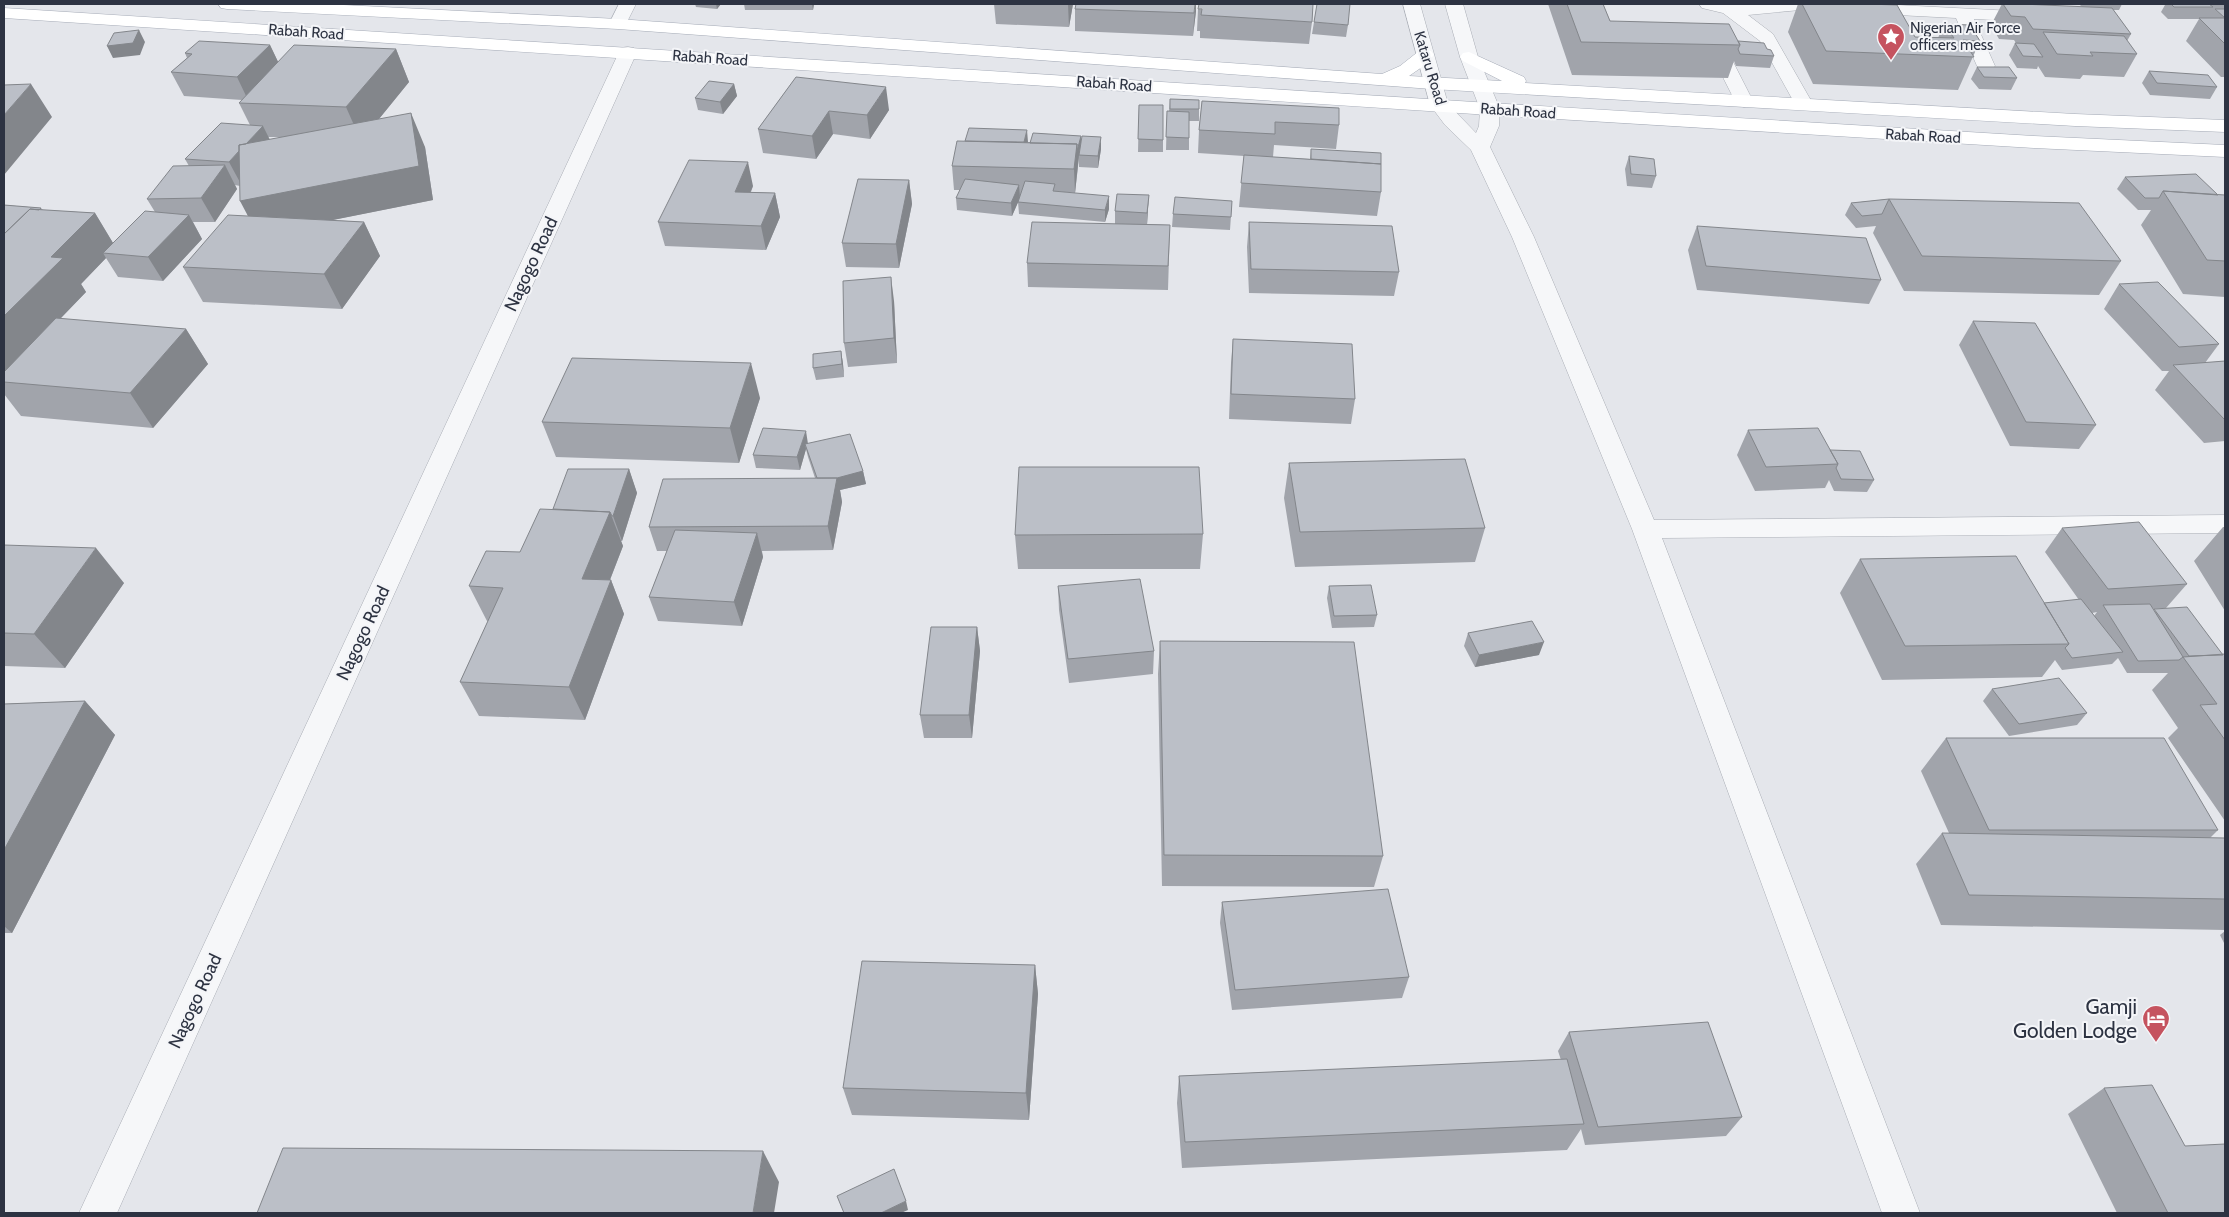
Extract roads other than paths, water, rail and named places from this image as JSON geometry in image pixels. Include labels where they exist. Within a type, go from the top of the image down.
[{"type":"main road","name":"Rabah Road","points":[[227,4],[618,24],[1542,90],[2225,126]]},
{"type":"main road","name":"Rabah Road","points":[[4,13],[628,52],[1439,105],[1490,110],[2034,142],[2225,151]]},
{"type":"main road","points":[[1382,79],[1399,74],[1416,65],[1425,55]]},
{"type":"main road","points":[[1470,58],[1509,78],[1542,90]]},
{"type":"street","points":[[618,24],[627,4]]},
{"type":"street","name":"Kataru Road","points":[[1411,4],[1439,105],[1452,121],[1480,147]]},
{"type":"street","points":[[1454,4],[1470,58],[1490,110],[1489,126],[1480,147],[1523,236],[1646,529],[1901,1213]]},
{"type":"street","points":[[1708,4],[1729,9],[1758,10],[1800,5],[1958,8],[2050,18]]},
{"type":"street","points":[[1958,8],[1972,32],[1986,66]]},
{"type":"street","points":[[1729,9],[1710,34],[1744,101]]},
{"type":"street","points":[[1729,9],[1767,38],[1804,104]]},
{"type":"street","points":[[1758,10],[1809,20],[1894,27]]},
{"type":"street","points":[[1951,31],[1972,32]]},
{"type":"street","name":"Nagogo Road","points":[[98,1213],[628,52]]},
{"type":"street","points":[[1646,529],[2225,524]]},
{"type":"place","name":"Nigerian Air Force officers mess","points":[[1891,61]]},
{"type":"place","name":"Gamji Golden Lodge","points":[[2156,1043]]}]
